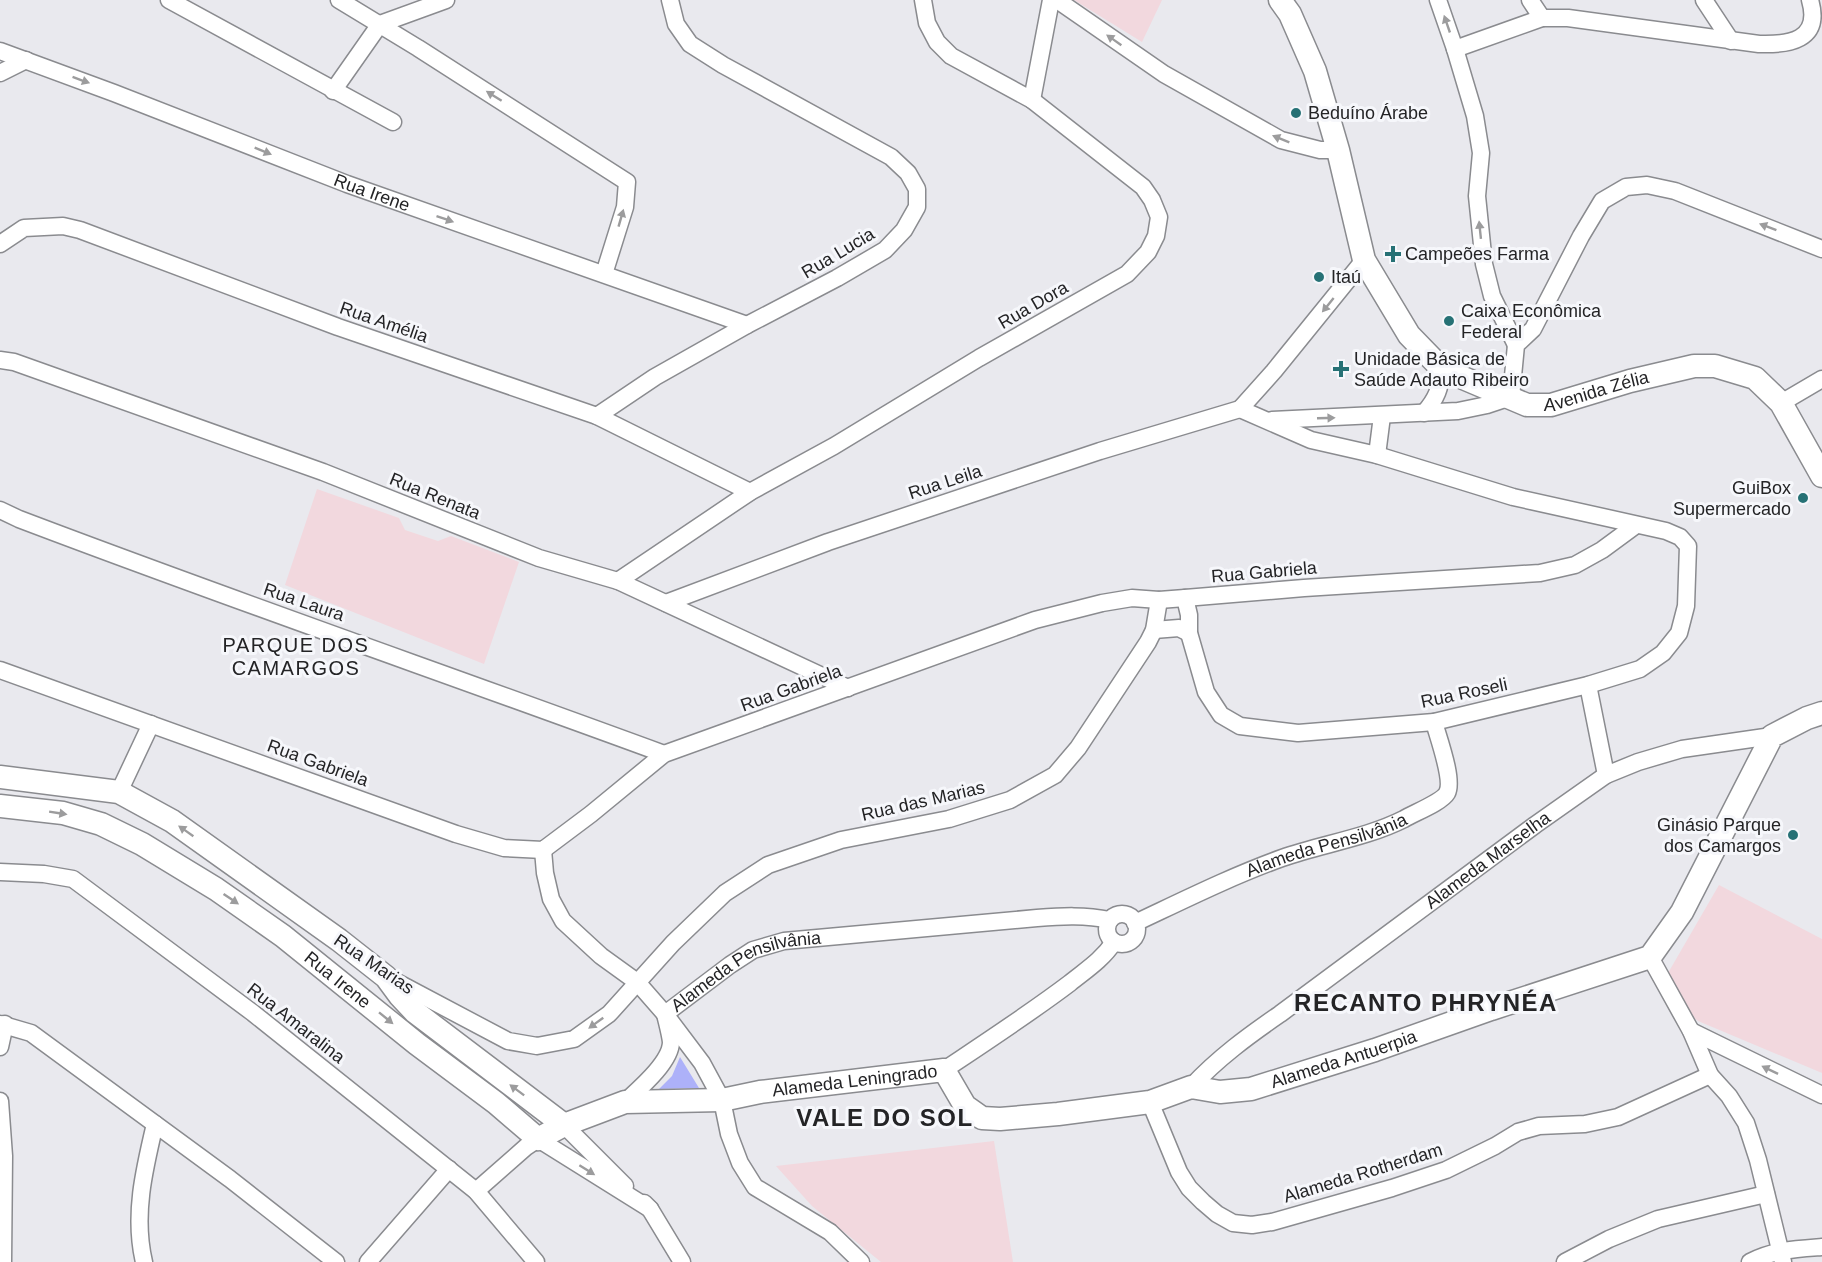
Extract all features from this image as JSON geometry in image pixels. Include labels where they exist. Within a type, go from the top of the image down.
[{"type":"street","points":[[169,0],[393,122]]},
{"type":"street","points":[[339,0],[627,182],[625,207],[604,274]]},
{"type":"street","points":[[333,91],[380,24],[446,0]]},
{"type":"street","name":"Rua Lucia","points":[[597,416],[655,377],[885,250],[904,230],[917,207],[917,189],[908,173],[891,157],[723,65],[690,44],[676,24],[670,0]]},
{"type":"street","name":"Rua Dora","points":[[618,581],[750,492],[834,446],[979,358],[1127,274],[1148,252],[1156,236],[1159,217],[1152,200],[1143,187],[1032,100],[951,56],[937,42],[927,23],[922,0]]},
{"type":"street","points":[[1032,100],[1051,0]]},
{"type":"street","points":[[1057,0],[1164,74],[1281,140],[1320,150],[1338,150]]},
{"type":"street","name":"Avenida Zélia","points":[[1280,0],[1290,14],[1315,71],[1338,150],[1364,260],[1409,335],[1442,369],[1527,405],[1551,405],[1641,378],[1694,366],[1715,366],[1755,378],[1780,403],[1822,476]]},
{"type":"street","points":[[1268,420],[1458,411],[1511,397],[1516,345],[1491,296],[1484,264],[1477,196],[1481,153],[1475,116],[1438,0]]},
{"type":"street","points":[[1530,0],[1542,18]]},
{"type":"street","points":[[1704,0],[1731,40]]},
{"type":"street","points":[[1455,49],[1542,18],[1568,18],[1780,45],[1792,42],[1809,32],[1813,15],[1810,0]]},
{"type":"street","name":"Rua Irene","points":[[0,51],[147,105],[347,184],[747,325]]},
{"type":"street","points":[[0,72],[26,60]]},
{"type":"street","points":[[1516,345],[1533,329],[1581,236],[1602,201],[1626,187],[1647,185],[1675,191],[1822,249]]},
{"type":"street","name":"Rua Amélia","points":[[0,244],[24,228],[63,226],[80,230],[338,327],[597,416],[750,492]]},
{"type":"street","points":[[1364,260],[1274,371],[1240,409],[1311,440],[1377,455],[1513,497],[1636,525]]},
{"type":"street","name":"Rua Renata","points":[[0,360],[14,362],[59,377],[312,468],[538,558],[618,581],[848,688]]},
{"type":"street","points":[[1424,413],[1435,401],[1441,385],[1442,369]]},
{"type":"street","points":[[1780,403],[1822,379]]},
{"type":"street","name":"Rua Leila","points":[[666,603],[839,538],[1100,451],[1240,409]]},
{"type":"street","points":[[1377,455],[1382,416]]},
{"type":"street","name":"Rua Laura","points":[[0,510],[137,564],[367,645],[664,754]]},
{"type":"street","name":"Rua Gabriela","points":[[0,670],[456,834],[504,848],[543,850],[664,754],[1035,620],[1132,598],[1159,600],[1540,573],[1575,565],[1602,550],[1636,525]]},
{"type":"street","name":"Rua Roseli","points":[[1185,598],[1189,615],[1189,633],[1206,692],[1221,715],[1240,726],[1298,733],[1434,722],[1588,685],[1640,669],[1663,653],[1678,633],[1686,606],[1688,546],[1680,537],[1666,531],[1636,525]]},
{"type":"street","name":"Rua das Marias","points":[[638,982],[673,943],[724,893],[768,865],[840,840],[949,819],[1010,800],[1055,775],[1078,748],[1148,642],[1154,630],[1159,600]]},
{"type":"street","points":[[1154,630],[1179,628],[1189,633]]},
{"type":"street","points":[[1588,685],[1606,775]]},
{"type":"street","name":"Alameda Marselha","points":[[1191,1087],[1237,1044],[1606,775],[1638,762],[1682,749],[1772,736],[1822,713]]},
{"type":"street","name":"Alameda Pensilvânia","points":[[1135,923],[1235,876],[1283,858],[1392,825],[1438,801],[1446,794],[1448,776],[1434,722]]},
{"type":"street","points":[[0,777],[120,792],[151,724]]},
{"type":"street","points":[[1772,736],[1682,912],[1650,957],[1691,1031],[1710,1074],[1729,1096],[1746,1124],[1781,1256]]},
{"type":"street","name":"Rua Marias","points":[[120,792],[172,821],[339,940],[386,977],[508,1041],[537,1046],[574,1040],[609,1014],[638,982]]},
{"type":"street","name":"Rua Irene","points":[[0,806],[63,813],[101,824],[142,844],[216,889],[284,936],[417,1044],[496,1103],[538,1139],[650,1209]]},
{"type":"street","points":[[543,850],[551,899],[563,921],[601,956],[638,982],[702,1063],[722,1100],[729,1134],[740,1163],[755,1187],[830,1232],[861,1262]]},
{"type":"street","name":"Rua Amaralina","points":[[0,872],[44,874],[73,879],[254,1013],[476,1191],[536,1262]]},
{"type":"street","points":[[284,936],[298,911]]},
{"type":"street","name":"Alameda Pensilvânia","points":[[476,1191],[538,1139],[564,1125],[625,1102],[650,1079],[662,1064],[671,1044],[665,1014],[753,950],[784,941],[1071,915],[1110,920]]},
{"type":"street","points":[[1117,915],[1126,915],[1135,923],[1136,935],[1131,942],[1123,944],[1114,942],[1108,936],[1107,928],[1110,920],[1117,915]]},
{"type":"street","points":[[320,965],[339,940]]},
{"type":"street","name":"Alameda Leningrado","points":[[625,1102],[722,1100],[760,1092],[944,1071],[1094,966],[1107,954],[1114,942]]},
{"type":"street","name":"Alameda Antuerpia","points":[[944,1071],[965,1106],[982,1118],[1000,1119],[1058,1114],[1150,1102],[1191,1087],[1220,1092],[1251,1089],[1375,1050],[1650,957]]},
{"type":"street","name":"Rua Irene","points":[[386,977],[414,1012],[564,1125],[650,1209],[682,1262]]},
{"type":"street","points":[[0,1047],[3,1024],[31,1033],[230,1179],[336,1262]]},
{"type":"street","points":[[1691,1031],[1822,1095]]},
{"type":"street","name":"Alameda Rotherdam","points":[[1150,1102],[1179,1172],[1189,1188],[1217,1214],[1233,1223],[1252,1225],[1272,1222],[1392,1188],[1446,1170],[1518,1132],[1539,1126],[1585,1124],[1618,1117],[1710,1074]]},
{"type":"street","points":[[0,1101],[4,1156],[3,1262]]},
{"type":"street","points":[[144,1262],[140,1243],[143,1175],[155,1124]]},
{"type":"street","points":[[368,1262],[449,1169]]},
{"type":"street","points":[[1565,1262],[1609,1239],[1658,1220],[1766,1194]]},
{"type":"street","points":[[1750,1262],[1763,1256],[1781,1256],[1822,1247]]},
{"type":"shaded area","points":[[1074,0],[1162,0],[1142,42]]},
{"type":"shaded area","points":[[317,489],[399,518],[405,530],[438,541],[451,536],[519,562],[484,664],[285,585]]},
{"type":"shaded area","points":[[1719,885],[1822,939],[1822,1073],[1698,1021],[1687,1012],[1668,973]]},
{"type":"shaded area","points":[[680,1057],[699,1088],[659,1089],[672,1076]]},
{"type":"shaded area","points":[[994,1141],[1013,1262],[881,1262],[812,1206],[776,1166]]},
{"type":"place","name":"Beduíno Árabe","points":[[1296,113]]},
{"type":"place","name":"Campeões Farma","points":[[1393,254]]},
{"type":"place","name":"Itaú","points":[[1319,277]]},
{"type":"place","name":"Caixa Econômica Federal","points":[[1449,321]]},
{"type":"place","name":"Unidade Básica de Saúde Adauto Ribeiro","points":[[1341,369]]},
{"type":"place","name":"GuiBox Supermercado","points":[[1803,498]]},
{"type":"place","name":"Ginásio Parque dos Camargos","points":[[1793,835]]},
{"type":"district","name":"PARQUE DOS CAMARGOS","points":[[296,656]]},
{"type":"district","name":"RECANTO PHRYNÉA","points":[[1426,1003]]},
{"type":"district","name":"VALE DO SOL","points":[[885,1118]]}]
